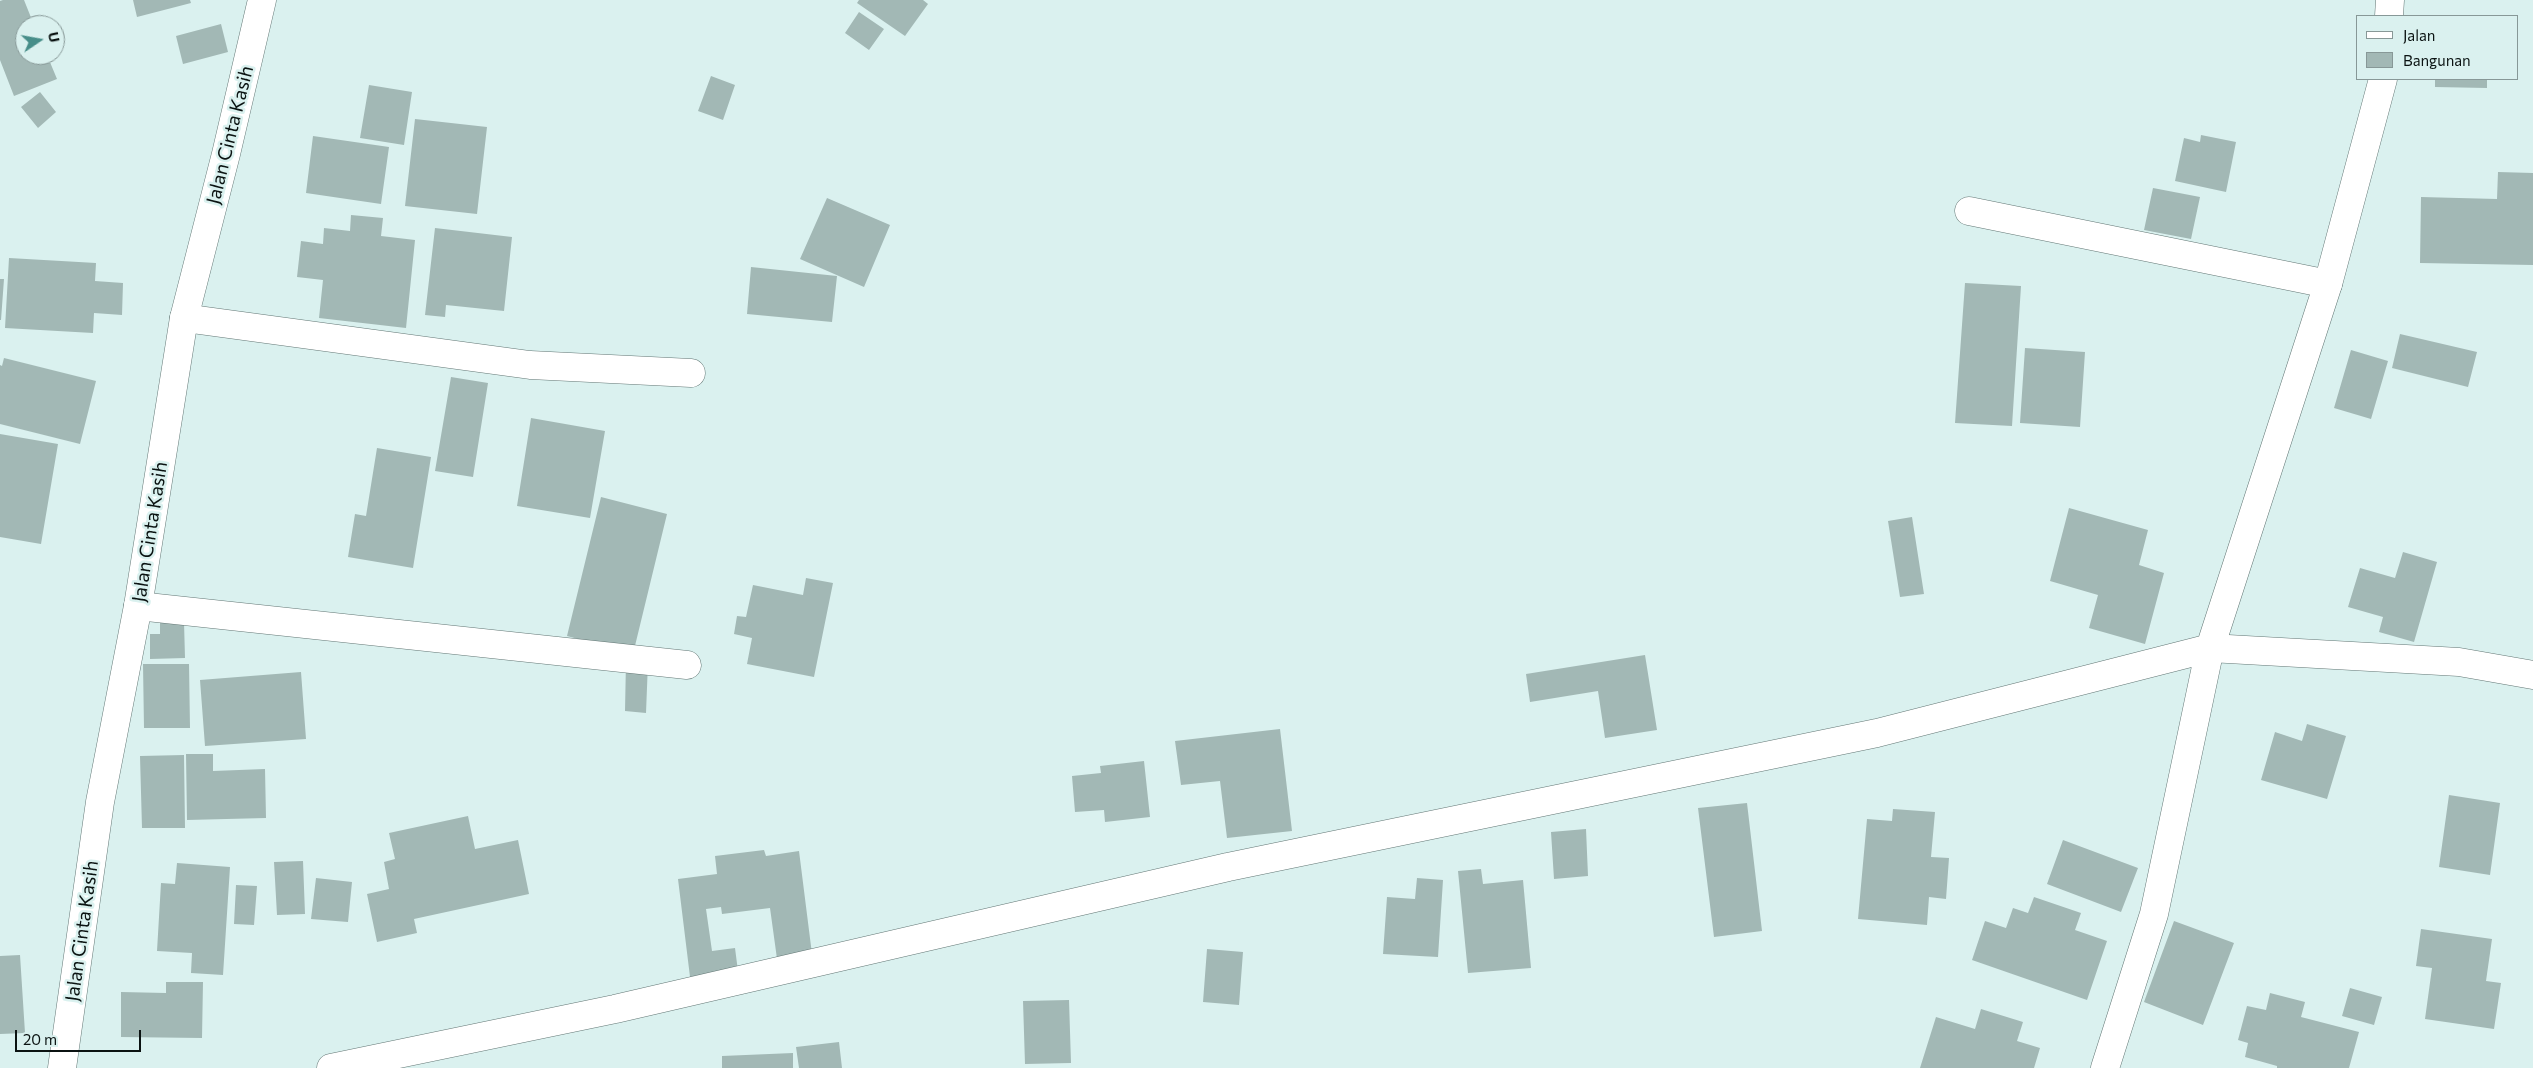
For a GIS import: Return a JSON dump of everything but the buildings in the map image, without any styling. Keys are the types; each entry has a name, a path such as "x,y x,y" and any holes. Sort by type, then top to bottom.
{"street":[{"name":"Jalan Cinta Kasih","path":"62,1068 100,802 138,606 184,318 226,154 262,0"},
{"path":"2389,15 2390,0"},
{"path":"2105,1068 2154,914 2210,648 2328,284 2383,80"},
{"path":"1969,211 2328,284"},
{"path":"184,318 530,365 691,373"},
{"path":"138,606 687,665"},
{"path":"331,1068 615,1009 1228,867 1877,733 2210,648 2459,662 2533,675"}]}
